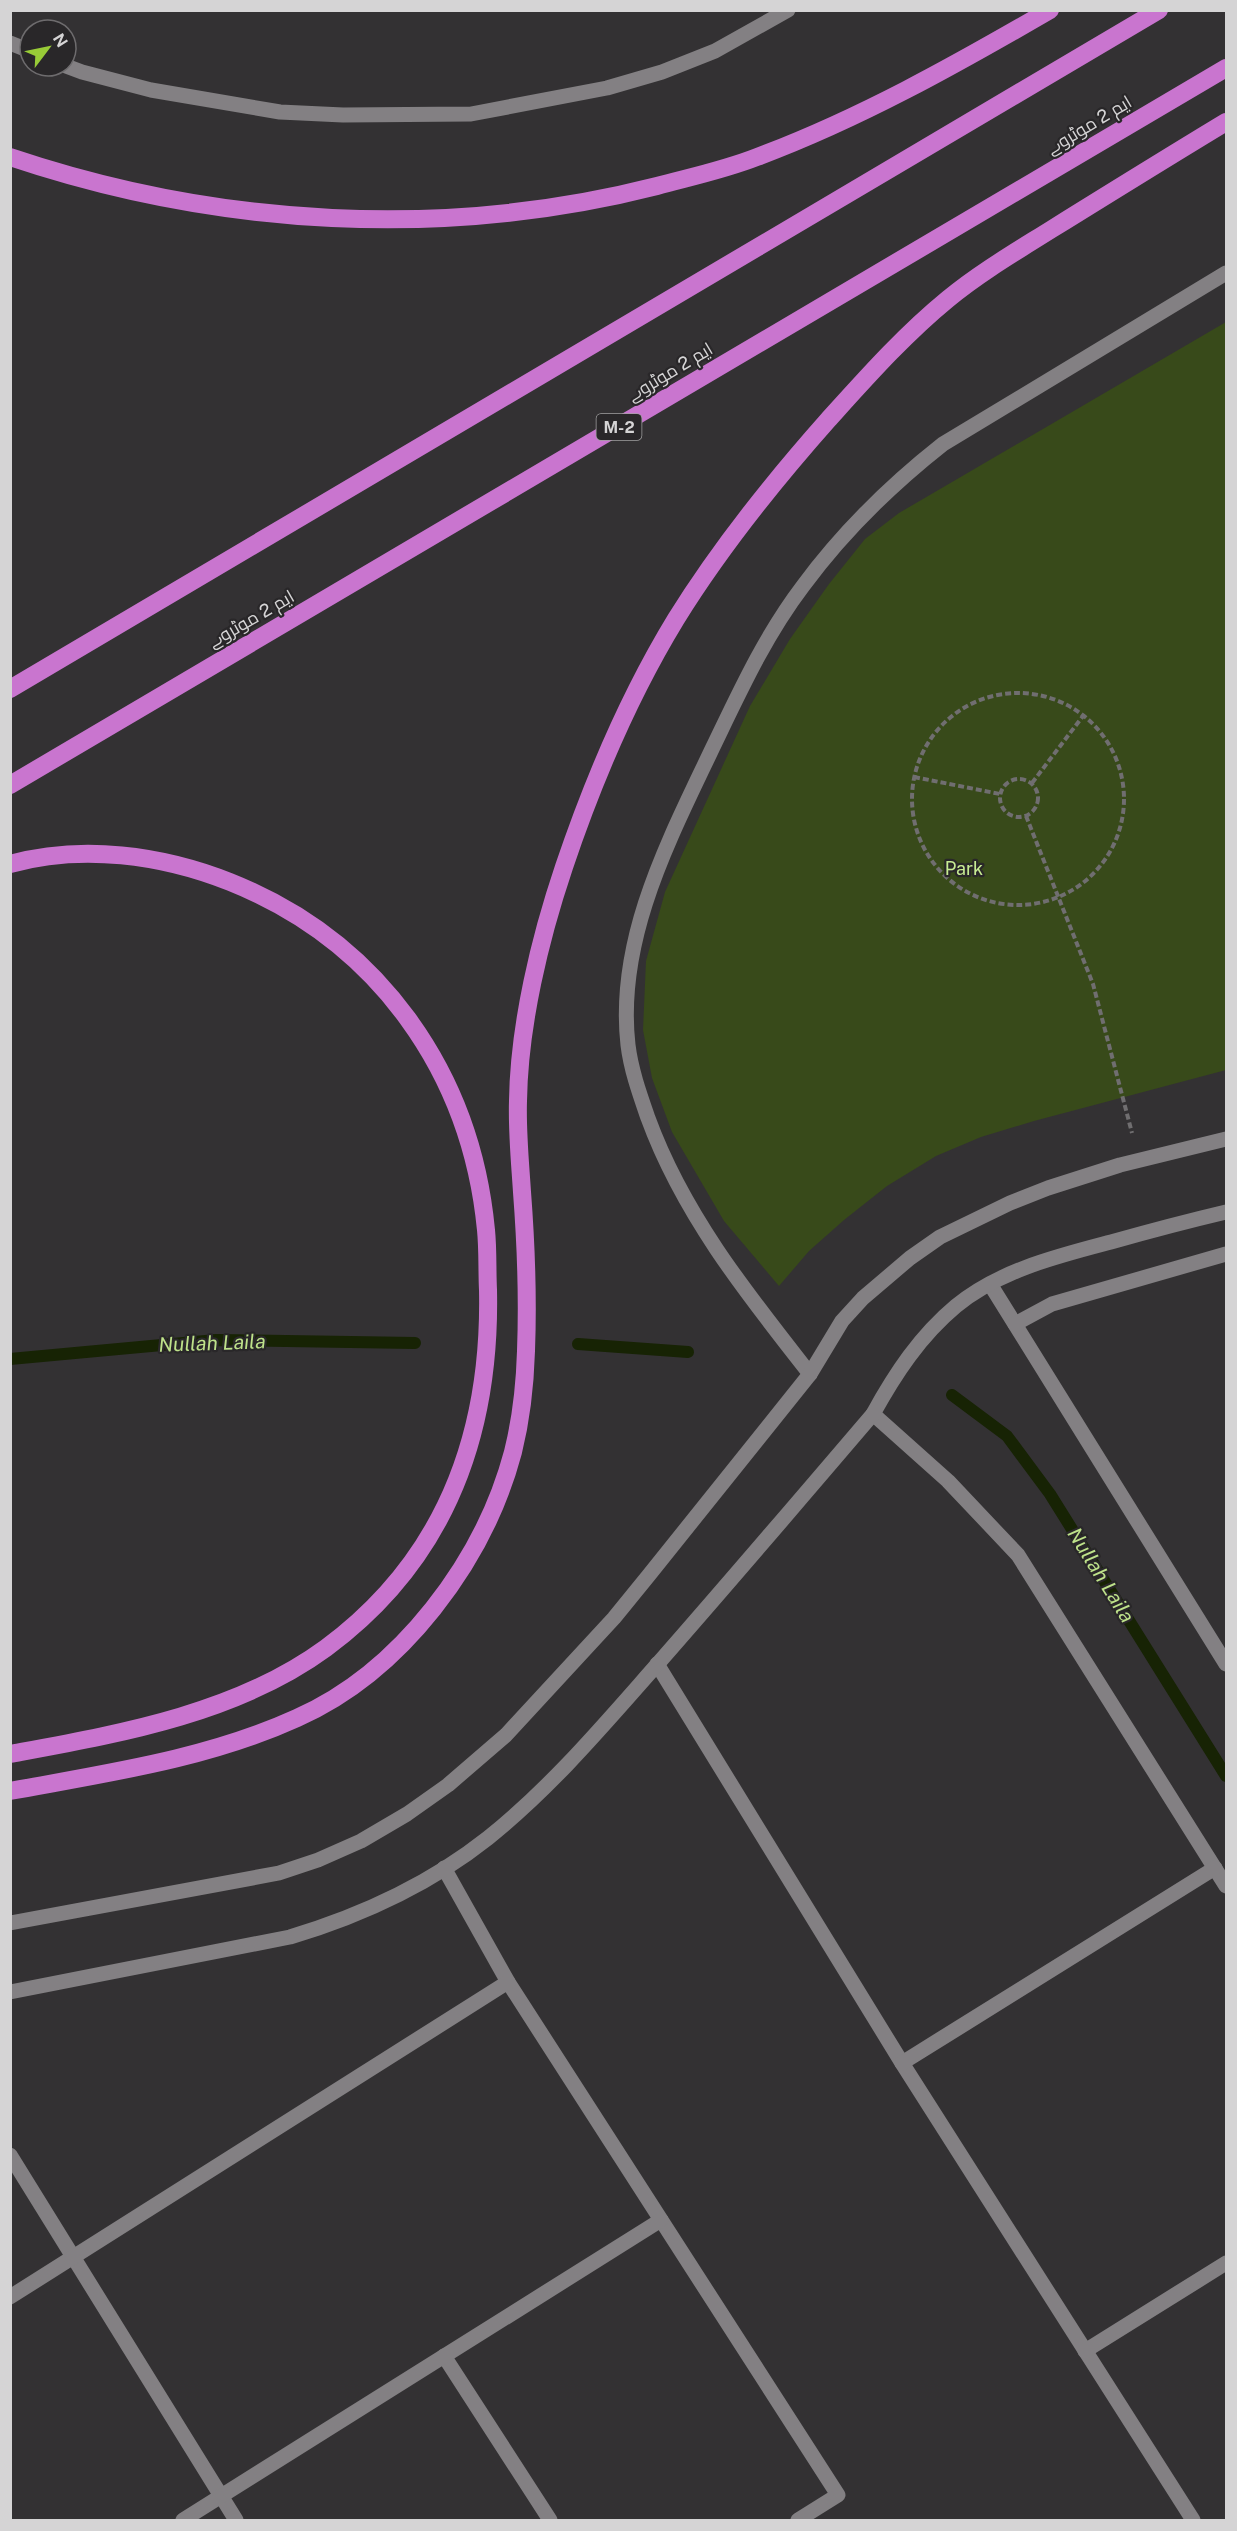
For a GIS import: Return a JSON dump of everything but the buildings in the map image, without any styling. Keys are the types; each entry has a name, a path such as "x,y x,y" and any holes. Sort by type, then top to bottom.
{"highway":[{"path":"10,157 62,174 136,192 220,208 299,216 446,219 552,208 623,194 723,169 791,144 933,76 1050,10"},
{"path":"10,689 1159,10"},
{"name":"ایم 2 موٹروے","path":"10,785 1227,68"},
{"path":"10,1791 196,1753 265,1732 304,1715 363,1678 388,1656 415,1629 454,1578 492,1512 513,1452 518,1426 526,1354 524,1223 518,1100 520,1066 535,972 552,904 577,832 621,722 656,655 695,591 763,496 850,395 921,322 978,276 1227,122"},
{"path":"10,864 69,855 117,855 165,862 208,874 259,894 301,918 339,944 372,975 402,1010 430,1052 453,1098 467,1141 486,1231 488,1318 481,1399 466,1459 452,1496 434,1531 406,1571 356,1624 325,1649 289,1671 254,1690 216,1705 122,1731 10,1754"}],"street":[{"path":"78,70 151,90 280,112 353,116 471,114 607,88 662,72 715,51 788,10"},
{"path":"810,1374 742,1287 682,1194 658,1144 640,1096 628,1046 627,992 636,934 654,879 678,821 771,631 803,586 852,528 902,476 943,444 1227,273"},
{"path":"10,1923 279,1873 361,1841 407,1814 448,1785 506,1735 614,1618 810,1374 842,1321 885,1278 940,1237 1010,1203 1048,1188 1139,1160 1227,1140"},
{"path":"10,1992 290,1936 335,1923 369,1909 444,1868 487,1839 552,1781 657,1664 873,1414 887,1388 919,1343 957,1305 990,1284 1023,1268 1227,1212"},
{"path":"1015,1324 1052,1304 1227,1254"},
{"path":"990,1284 1227,1664"},
{"path":"873,1414 948,1481 1018,1555 1227,1886"},
{"path":"657,1664 902,2063 1193,2520"},
{"path":"444,1868 508,1982 838,2495 798,2520"},
{"path":"902,2063 1215,1868"},
{"path":"10,2297 508,1982"},
{"path":"10,2155 236,2520"},
{"path":"183,2520 661,2220"},
{"path":"1085,2351 1227,2263"},
{"path":"444,2356 550,2520"}],"path":[{"path":"1011,693 1056,700 1083,717 1094,725 1108,744 1118,765 1123,788 1123,810 1118,833 1110,854 1096,872 1079,887 1058,898 1035,905 1013,906 990,902 967,893 949,881 933,864 922,844 914,822 911,800 914,777 921,755 933,735 966,705 988,697 1011,693"},
{"path":"1032,783 1083,717"},
{"path":"914,777 1000,794"},
{"path":"1025,779 1032,783 1039,798 1036,807 1026,816 1012,816 1005,812 1000,802 1000,794 1007,781 1025,779"},
{"path":"1026,816 1093,984 1139,1160"}],"green space":[{"name":"Park","path":"1226,322 1226,1070 1034,1121 981,1137 936,1156 887,1186 844,1220 809,1251 779,1286 724,1221 672,1132 652,1078 643,1030 646,961 665,892 750,706 790,639 829,584 865,539 899,513"}],"waterway":[{"name":"Nullah Laila","path":"10,1359 216,1340 415,1343"},
{"name":"Nullah Laila","path":"578,1344 688,1352"},
{"name":"Nullah Laila","path":"952,1395 1007,1436 1050,1494 1226,1776"}]}
